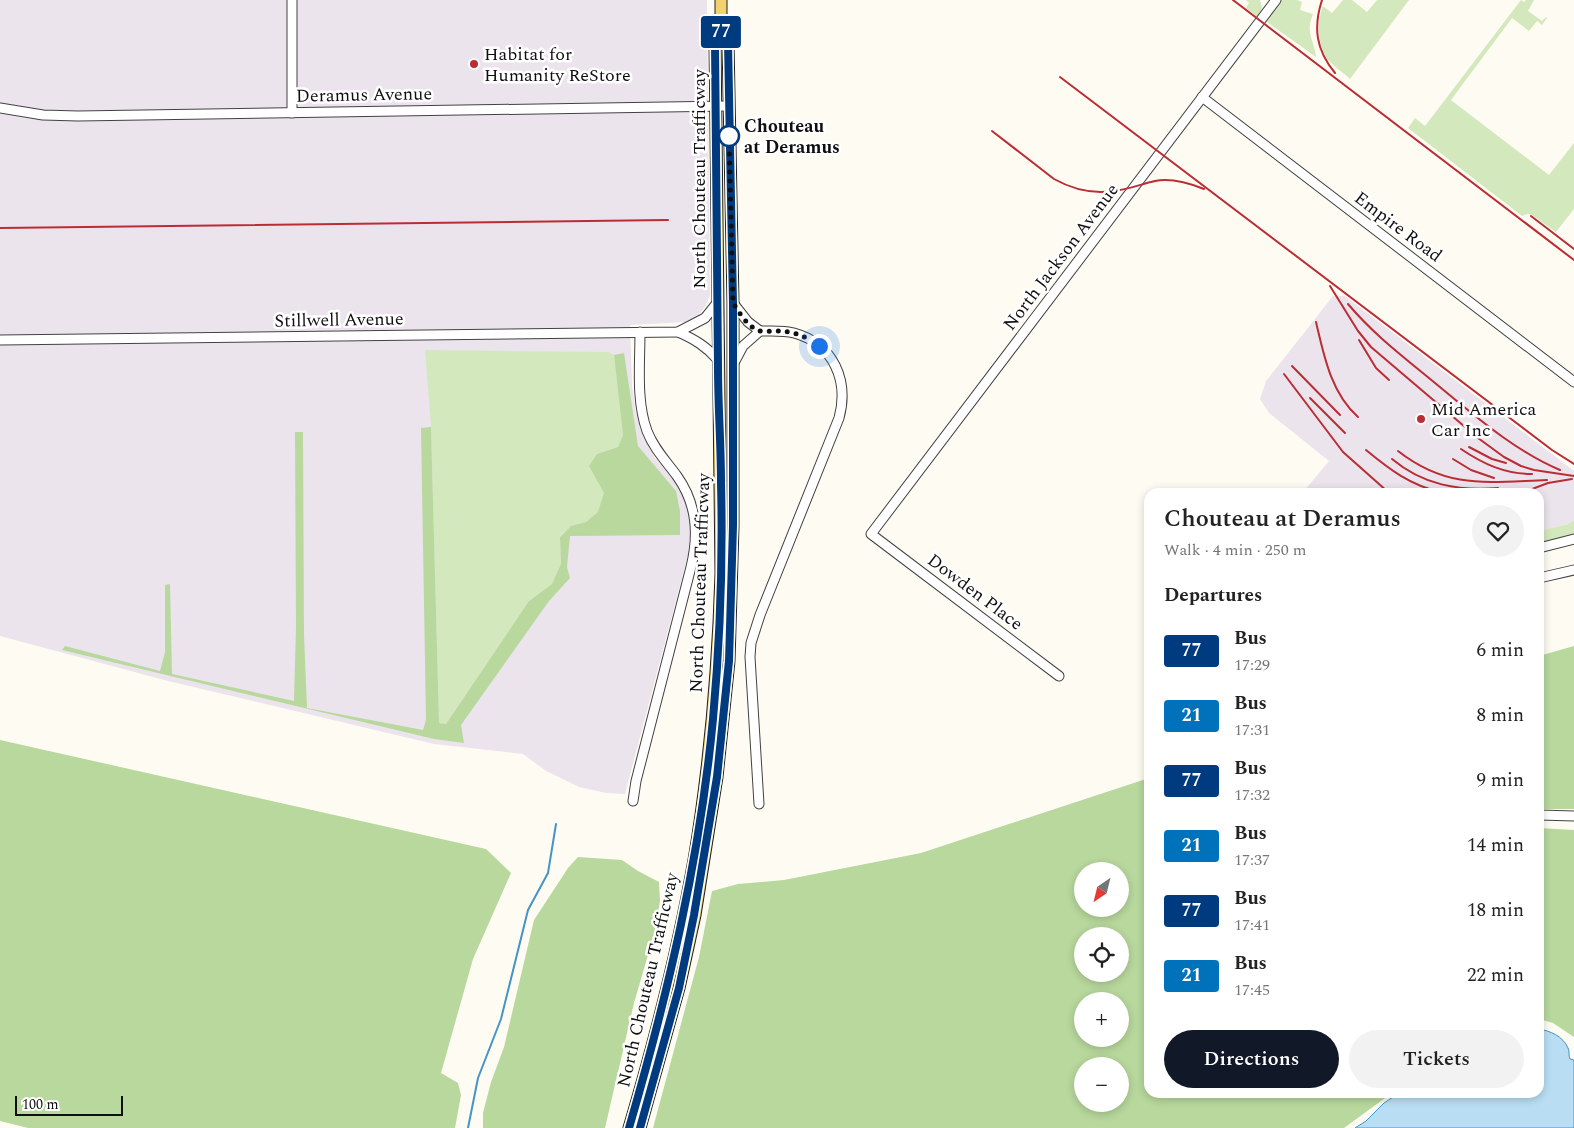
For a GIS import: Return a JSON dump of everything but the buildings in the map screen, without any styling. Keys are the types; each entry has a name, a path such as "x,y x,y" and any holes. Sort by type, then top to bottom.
{"main road":[{"name":"North Chouteau Trafficway","path":"629,1128 667,988 712,777 720,594 721,484 717,303 715,43 721,32 721,0"},
{"name":"North Chouteau Trafficway","path":"640,1128 679,988 694,915 729,661 733,526 733,303 728,42 721,32"}],"street":[{"path":"292,0 292,113"},
{"name":"North Jackson Avenue","path":"871,534 1276,0"},
{"name":"Empire Road","path":"1202,98 1574,382"},
{"name":"Deramus Avenue","path":"0,108 57,116 728,106"},
{"name":"Stillwell Avenue","path":"678,332 705,318 717,303"},
{"path":"733,303 748,322 760,331 783,331 807,338 819,346 837,368 843,391 839,418 760,615 751,643 750,657 759,804"},
{"name":"North Chouteau Trafficway","path":"732,369 744,346 760,331"},
{"name":"North Chouteau Trafficway","path":"633,801 692,567 696,534 694,512 687,492 655,448 646,429 641,403 640,332"},
{"name":"Stillwell Avenue","path":"0,340 678,332 695,339 705,346 718,360"},
{"name":"Dowden Place","path":"871,534 1059,676"},
{"path":"1544,547 1574,539"},
{"path":"1544,577 1574,570"},
{"path":"1544,815 1574,816"}],"shaded area":[{"path":"0,0 707,0 710,295 698,316 687,322 630,325 632,385 641,431 655,458 672,477 680,490 688,508 691,528 688,555 625,794 606,793 579,787 546,771 523,754 434,744 168,681 0,636"},
{"path":"1333,296 1345,296 1574,471 1574,520 1568,524 1544,530 1544,488 1306,488 1329,461 1269,413 1260,399 1266,381"}],"green space":[{"path":"1246,0 1260,0 1262,8 1259,16 1256,16 1246,8 1249,3"},
{"path":"1281,0 1297,0 1302,2 1300,10 1313,14 1310,31 1316,57 1267,22"},
{"path":"1343,0 1352,0 1367,12 1377,0 1409,0 1350,79 1326,57 1321,45 1319,32 1323,6 1332,13"},
{"path":"1521,0 1524,2 1526,0 1534,0 1528,11 1542,21 1547,18 1542,25 1537,21 1529,31 1512,18 1451,100 1549,175 1574,143 1574,209 1556,232 1532,215 1522,216 1408,128 1415,118 1425,126"},
{"path":"425,350 609,352 614,355 623,435 618,447 597,454 604,493 599,512 586,522 571,526 560,536 561,564 552,584 529,601 446,724 439,723 431,427"},
{"path":"624,353 638,446 676,491 680,511 680,535 570,536 567,567 570,578 549,601 461,725 464,743 434,739 62,650 65,646 160,671 165,652 165,585 170,584 172,674 294,701 296,627 295,432 303,432 304,635 307,708 423,730 426,720 421,428 431,427 439,723 446,724 529,601 552,584 561,564 560,537 571,526 586,522 598,512 604,493 589,466 597,454 618,447 623,435 614,355"},
{"path":"1574,520 1574,536 1544,544 1544,530 1568,524"},
{"path":"1574,646 1574,809 1544,809 1544,655"},
{"path":"0,740 486,849 511,873 473,959 441,1073 458,1083 461,1095 455,1128 28,1128 0,1121"},
{"path":"1144,780 1144,1098 1385,1098 1344,1128 653,1128 699,957 712,891 738,884 784,880 921,853"},
{"path":"1544,828 1574,830 1574,1037 1553,1023 1544,1020"},
{"path":"578,857 622,860 659,882 660,901 655,931 634,1003 605,1128 483,1128 483,1113 491,1082 504,1047 534,920 568,868"}],"water":[{"path":"1544,1031 1560,1037 1568,1048 1570,1059 1574,1060 1574,1128 1355,1128 1366,1121 1392,1098 1544,1098"}],"waterway":[{"path":"468,1128 478,1078 501,1019 528,910 548,873 556,824"}],"railway":[{"path":"1233,0 1574,260"},
{"path":"1322,0 1319,10 1318,38 1324,56 1335,73"},
{"path":"1060,77 1552,450 1574,464"},
{"path":"992,131 1054,179 1075,188 1105,192 1167,180 1186,183 1204,189"},
{"path":"1531,216 1574,249"},
{"path":"0,228 668,220"},
{"path":"1330,286 1358,331 1371,347 1478,438 1504,457 1521,466 1534,470 1574,476"},
{"path":"1348,304 1390,346 1479,419 1510,442 1560,470"},
{"path":"1316,322 1326,361 1335,385 1341,397 1358,417"},
{"path":"1359,340 1376,368 1389,380"},
{"path":"1292,366 1340,415"},
{"path":"1284,374 1343,452 1384,488"},
{"path":"1310,398 1345,433"},
{"path":"1469,447 1492,459 1506,463"},
{"path":"1461,449 1503,470 1532,474"},
{"path":"1366,450 1392,470 1427,488"},
{"path":"1398,451 1416,464 1452,478 1487,482 1547,480"},
{"path":"1392,459 1416,475 1429,480 1455,487 1469,488"},
{"path":"1453,459 1471,470 1494,478"},
{"path":"1535,488 1548,483 1572,479"}],"bus line":[{"name":"77","path":"629,1128 667,988 694,861 713,720 719,643 721,574 715,43 721,32 728,42 733,303 733,526 729,661 717,777 694,915 679,988 640,1128"}],"place":[{"name":"Habitat for Humanity ReStore","path":"474,64"},
{"name":"Chouteau at Deramus","path":"729,136"},
{"name":"Mid America Car Inc","path":"1421,419"}],"route":[{"path":"729,136 733,303 743,317 760,331 794,333 807,338 819,346"}]}
